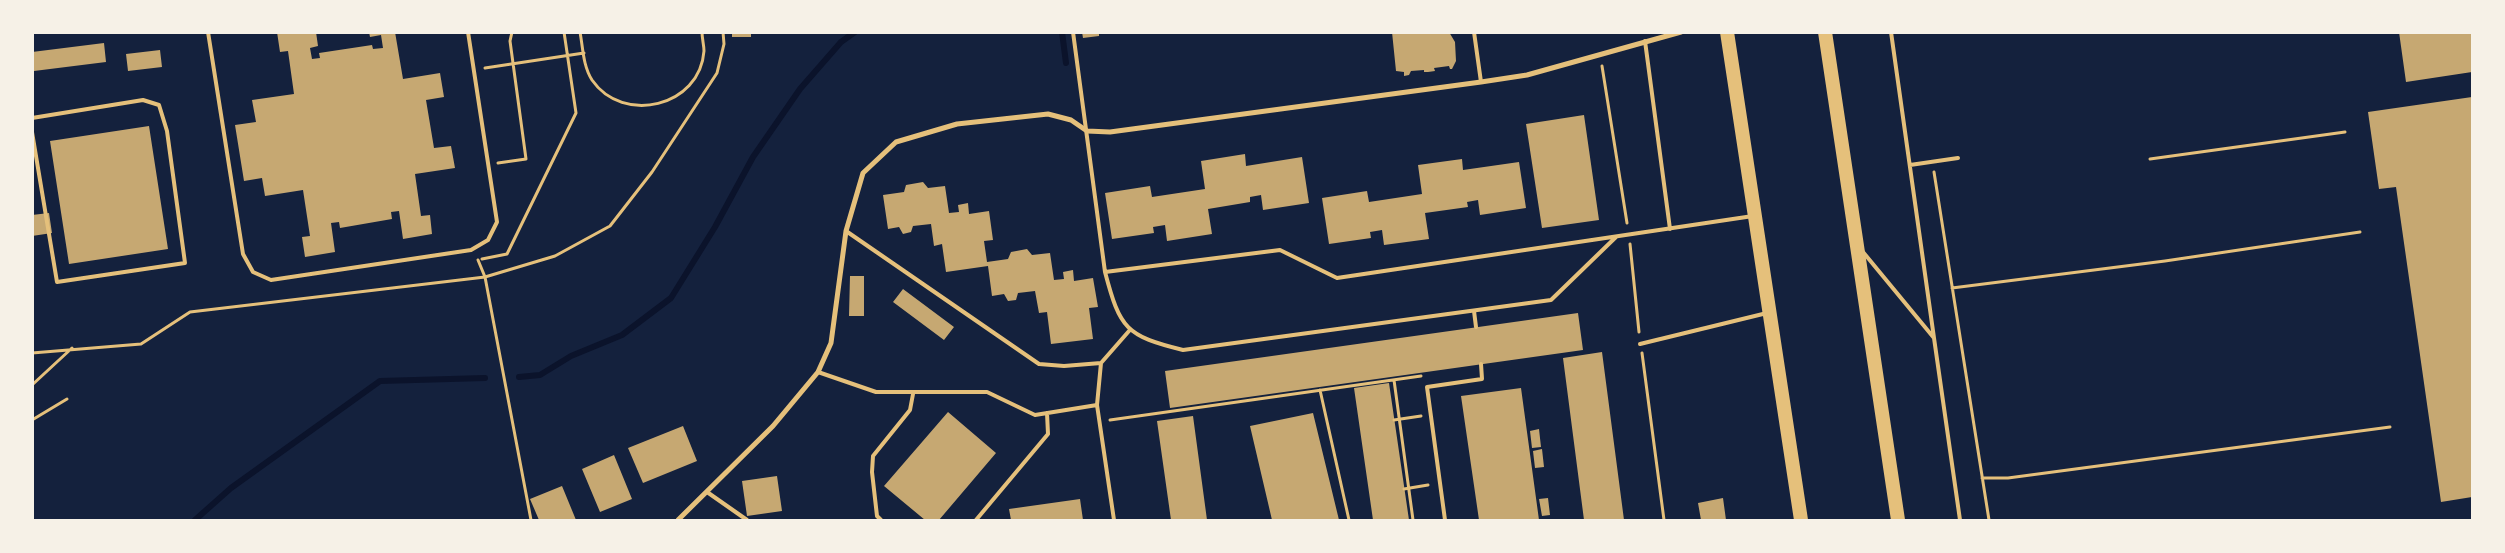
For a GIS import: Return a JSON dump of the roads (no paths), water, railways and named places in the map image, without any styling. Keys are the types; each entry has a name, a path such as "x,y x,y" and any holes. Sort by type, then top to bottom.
{"highway":[{"path":"1727,32 1801,520"},
{"path":"1825,32 1898,520"}],"street":[{"path":"678,520 773,426 818,372 831,343 846,231 863,173 896,142 958,124 1048,114 1071,120 1087,131 1110,132 1481,82 1527,75 1600,53 1681,32"}],"lane":[{"path":"208,32 243,254 253,272 271,280 471,250 488,240 497,222 468,32"},
{"path":"1073,32 1105,272 1114,304 1130,331 1155,343 1183,350 1551,300 1616,237"},
{"path":"1474,32 1481,82"},
{"path":"1891,32 1960,520"},
{"path":"1645,41 1670,229"},
{"path":"32,118 143,100 159,105 168,131 185,263 57,282 32,132"},
{"path":"1910,165 1958,158"},
{"path":"1105,272 1280,250 1337,278 1756,216"},
{"path":"846,231 1039,364 1064,366 1101,363"},
{"path":"1858,246 1934,338"},
{"path":"1474,311 1476,327"},
{"path":"1640,344 1770,312"},
{"path":"1114,520 1097,405 1101,363 1130,331"},
{"path":"1446,520 1427,386 1482,379 1481,364"},
{"path":"818,372 876,392 913,394 986,392 1035,415 1097,405"},
{"path":"881,520 877,516 872,472 873,456 910,410 913,394"},
{"path":"976,520 1048,434 1046,413"},
{"path":"706,492 748,520"}],"waterway":[{"path":"519,377 540,375 571,356 622,335 671,298 715,227 753,157 800,89 841,42 855,32"},
{"path":"1062,32 1066,63"},
{"path":"195,520 231,488 380,381 485,378"}]}
